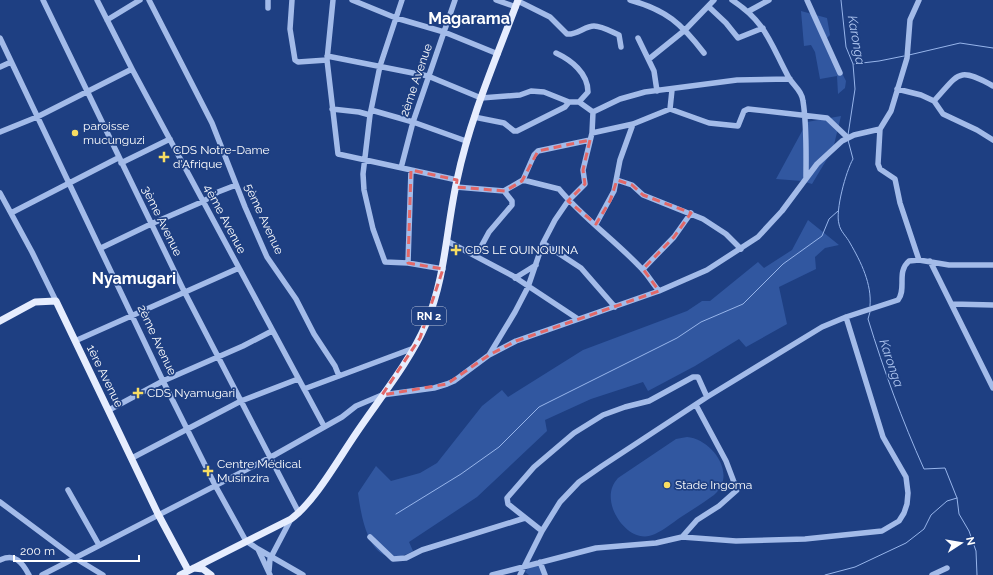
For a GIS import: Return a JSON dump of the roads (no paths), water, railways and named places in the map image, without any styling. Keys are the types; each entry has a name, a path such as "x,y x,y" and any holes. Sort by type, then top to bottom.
{"main road":[{"name":"RN 2","path":"180,575 299,513 331,471 414,348 430,313 443,269 456,184 466,141 517,3"},
{"path":"0,321 35,302 56,301"},
{"name":"1ère Avenue","path":"56,301 158,514 189,569"},
{"path":"210,574 210,564 217,556"},
{"path":"189,569 200,568 210,574"}],"street":[{"name":"3ème Avenue","path":"43,0 119,161 184,292 299,513"},
{"name":"4ème Avenue","path":"97,0 132,69 324,426"},
{"path":"107,20 140,0"},
{"name":"5ème Avenue","path":"149,0 212,123 236,185 268,256 296,299 314,334 335,366 339,376"},
{"path":"268,0 268,8"},
{"path":"292,0 290,29 296,62 327,58 380,66 428,76 481,98 520,95 531,91 544,92 569,102 579,102 593,112"},
{"path":"334,0 327,58 338,154 411,170 456,184 504,191 523,180 534,155 538,150 590,140"},
{"path":"352,0 396,18 444,32 498,54"},
{"path":"402,0 380,66 370,113 364,159 364,190 373,229 384,261 387,263 408,263 443,269"},
{"name":"2ème Avenue","path":"401,168 413,122 455,0"},
{"path":"496,0 517,3 550,17 567,34 572,35 592,26 599,26 619,35 621,47"},
{"path":"630,0 658,9 675,21 685,30 704,53"},
{"path":"649,58 685,30 709,7 714,0"},
{"path":"732,0 749,11 763,28 777,50 790,79 800,93 805,116 806,180"},
{"path":"749,11 769,0"},
{"path":"807,0 840,73"},
{"path":"919,0 910,20 908,50 891,111 880,129 878,164 880,168 895,178 900,203 920,260"},
{"path":"709,7 726,23 738,38 763,28"},
{"name":"2ème Avenue","path":"0,38 36,116 70,182 163,381 215,485 246,541"},
{"path":"638,38 654,71 657,91"},
{"path":"556,53 574,63 582,75 588,90 587,94 579,102"},
{"path":"0,67 11,62"},
{"path":"0,132 87,92 132,69"},
{"path":"934,102 957,76 966,74 974,75 993,86"},
{"path":"593,112 620,99 657,91 737,80 790,79"},
{"path":"897,89 921,96 934,102 943,114 977,130 993,140"},
{"path":"670,109 672,90"},
{"path":"474,117 504,123 514,131 517,131 565,107 569,102"},
{"path":"332,109 370,113 413,122 466,141"},
{"path":"592,133 633,124 670,109 709,123 736,127 740,125 746,110 830,119 836,128 848,138"},
{"path":"489,355 528,287 543,243 555,220 568,201 585,184 583,170 592,133 593,112"},
{"path":"596,224 610,201 617,180 620,160 633,124"},
{"path":"42,575 271,457 342,416 351,408 382,395 434,388 447,384 454,381 489,355 516,341 659,291 707,270 741,250 772,224 817,164 842,141 880,129"},
{"path":"10,213 70,182 170,139"},
{"path":"408,263 411,170"},
{"path":"523,180 557,188 568,201 596,224 643,269 659,291"},
{"path":"617,180 632,184 643,195 691,213 721,230 741,250"},
{"path":"101,248 204,201 218,192 236,185"},
{"path":"476,256 489,232 512,205 512,201 504,191"},
{"name":"1ère Avenue","path":"0,193 32,252 56,301"},
{"path":"643,269 674,237 691,213"},
{"path":"447,241 515,278 578,319"},
{"path":"543,243 580,268 615,306"},
{"path":"520,575 542,531 560,502 579,482 707,397 810,334 846,317 898,300 901,292 903,269 909,261 920,260 950,265 993,265"},
{"path":"930,261 993,388"},
{"path":"515,278 536,265"},
{"path":"75,341 132,314 239,268"},
{"path":"952,304 993,305"},
{"path":"492,575 602,547 656,543 682,537 736,541 805,539 882,531 899,521 907,504 906,477 882,437 846,317"},
{"path":"109,410 163,381 272,331"},
{"path":"304,389 414,348"},
{"path":"542,531 508,504 508,496 534,467 574,433 603,415 649,401 694,377 698,377 707,397"},
{"path":"132,458 241,402 298,379"},
{"path":"682,537 697,520 724,502 737,490 726,461 696,405"},
{"path":"68,490 99,546"},
{"path":"0,502 75,558 103,575"},
{"path":"370,537 393,558 402,559 422,550 524,518"},
{"path":"270,575 268,567 290,519"},
{"path":"246,541 303,575"},
{"path":"258,549 270,575"},
{"path":"0,560 10,557 17,559 24,565 29,575"},
{"path":"540,562 545,575"},
{"path":"932,575 947,568"}],"waterway":[{"name":"Karonga","path":"841,0 846,47 853,64 855,89 848,135"},
{"path":"909,55 960,43 993,48"},
{"path":"854,64 904,56"},
{"name":"Karonga","path":"848,140 853,159 847,172 842,191 838,218 841,229 854,250 865,273 869,290 870,306"},
{"path":"396,514 461,474 499,447 539,407 677,338 701,322 743,304 783,264 822,236 829,219 838,211"},
{"name":"Karonga","path":"870,312 868,319 880,357 901,414 924,469 945,468 957,498 959,514 969,531 976,551 977,575"},
{"path":"825,575 855,567 906,543 924,529 931,515 947,501 957,498"}],"place":[{"name":"paroisse mucunguzi","path":"75,133"},
{"name":"CDS Notre-Dame d'Afrique","path":"164,157"},
{"name":"CDS LE QUINQUINA","path":"456,250"},
{"name":"CDS Nyamugari","path":"138,393"},
{"name":"Centre Médical Musinzira","path":"208,471"},
{"name":"Stade Ingoma","path":"667,485"}],"district":[{"name":"Magarama","path":"469,18"},
{"name":"Nyamugari","path":"134,278"}]}
